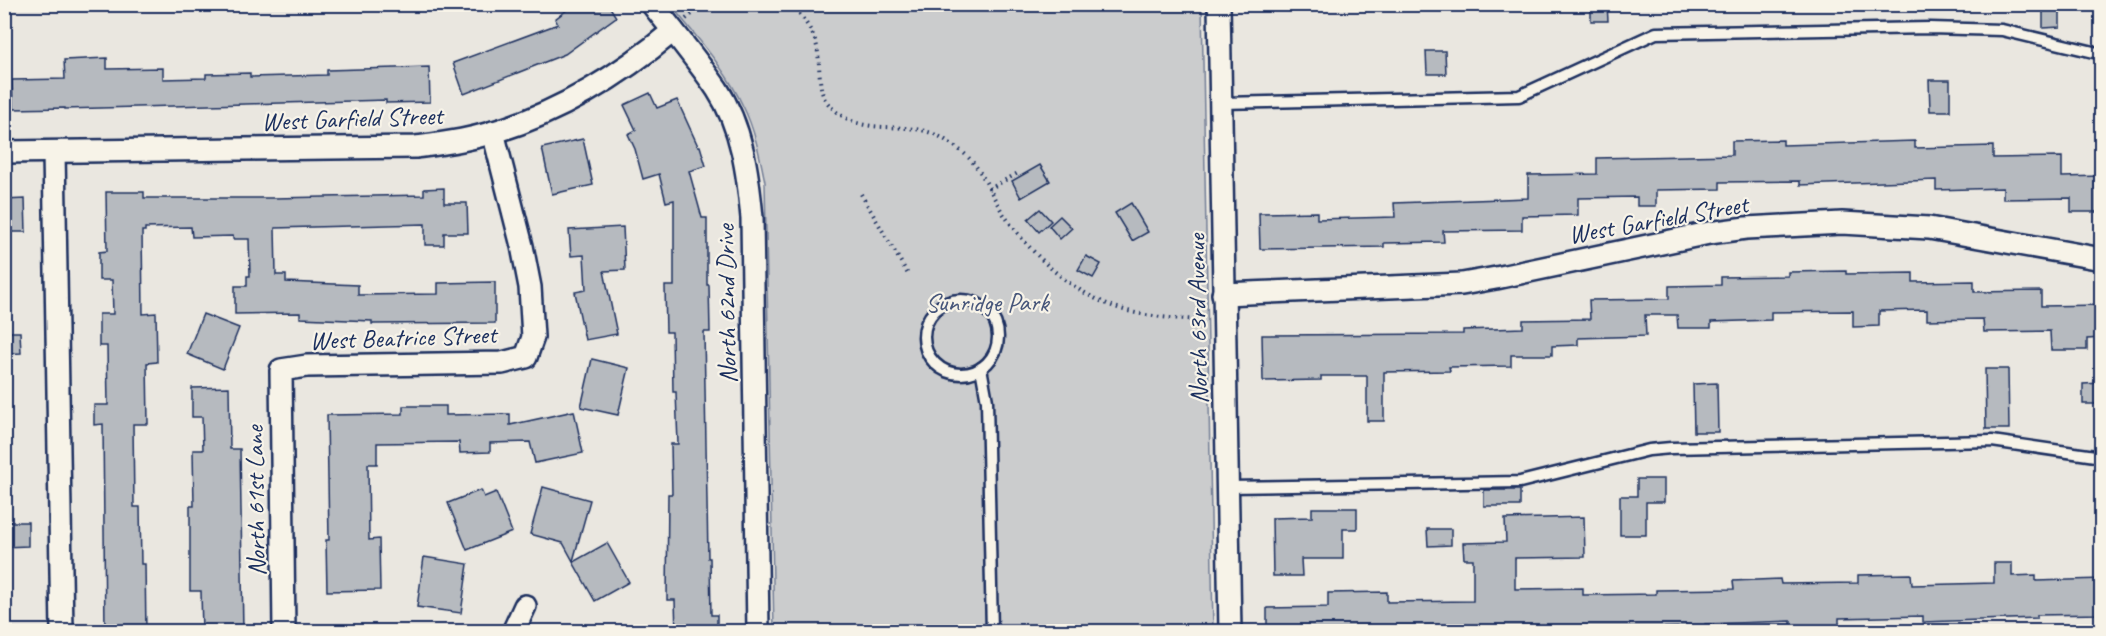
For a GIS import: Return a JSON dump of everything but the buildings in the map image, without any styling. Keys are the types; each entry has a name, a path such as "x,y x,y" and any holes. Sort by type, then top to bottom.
{"street":[{"name":"North 62nd Drive","path":"652,4 679,25 718,91 742,147 747,169 752,218 758,632"},
{"name":"North 63rd Avenue","path":"1219,4 1230,632"},
{"name":"West Garfield Street","path":"4,152 416,147 462,140 493,132 558,108 620,72 679,25"},
{"name":"West Beatrice Street","path":"281,370 307,366 502,363 526,357 533,337 530,287 493,132"},
{"path":"54,152 62,632"},
{"name":"West Garfield Street","path":"1223,294 1462,284 1709,233 1808,224 1842,223 1929,228 2102,259"},
{"name":"North 61st Lane","path":"281,370 284,632"},
{"path":"513,632 525,606"}],"lane":[{"path":"1221,103 1519,96 1656,33 1930,28 2002,30 2102,54"},
{"path":"953,300 966,300 978,304 988,312 995,323 998,335 996,348 981,368 970,373 958,374 937,365 929,356 924,346 923,334 932,313 941,305 953,300"},
{"path":"981,368 988,411 992,632"},
{"path":"1228,487 1520,482 1649,450 1671,448 1992,441 2102,457"}],"path":[{"path":"679,25 704,4"},
{"path":"792,4 805,21 816,43 824,98 835,110 857,124 871,127 919,128 944,139 969,158 1006,219 1038,258 1088,294 1117,308 1140,314 1205,320"},
{"path":"989,189 1020,172"},
{"path":"861,194 909,276"}],"green space":[{"name":"Sunridge Park","path":"671,5 1202,5 1213,631 774,631 765,182 754,134 736,92 710,54"}]}
